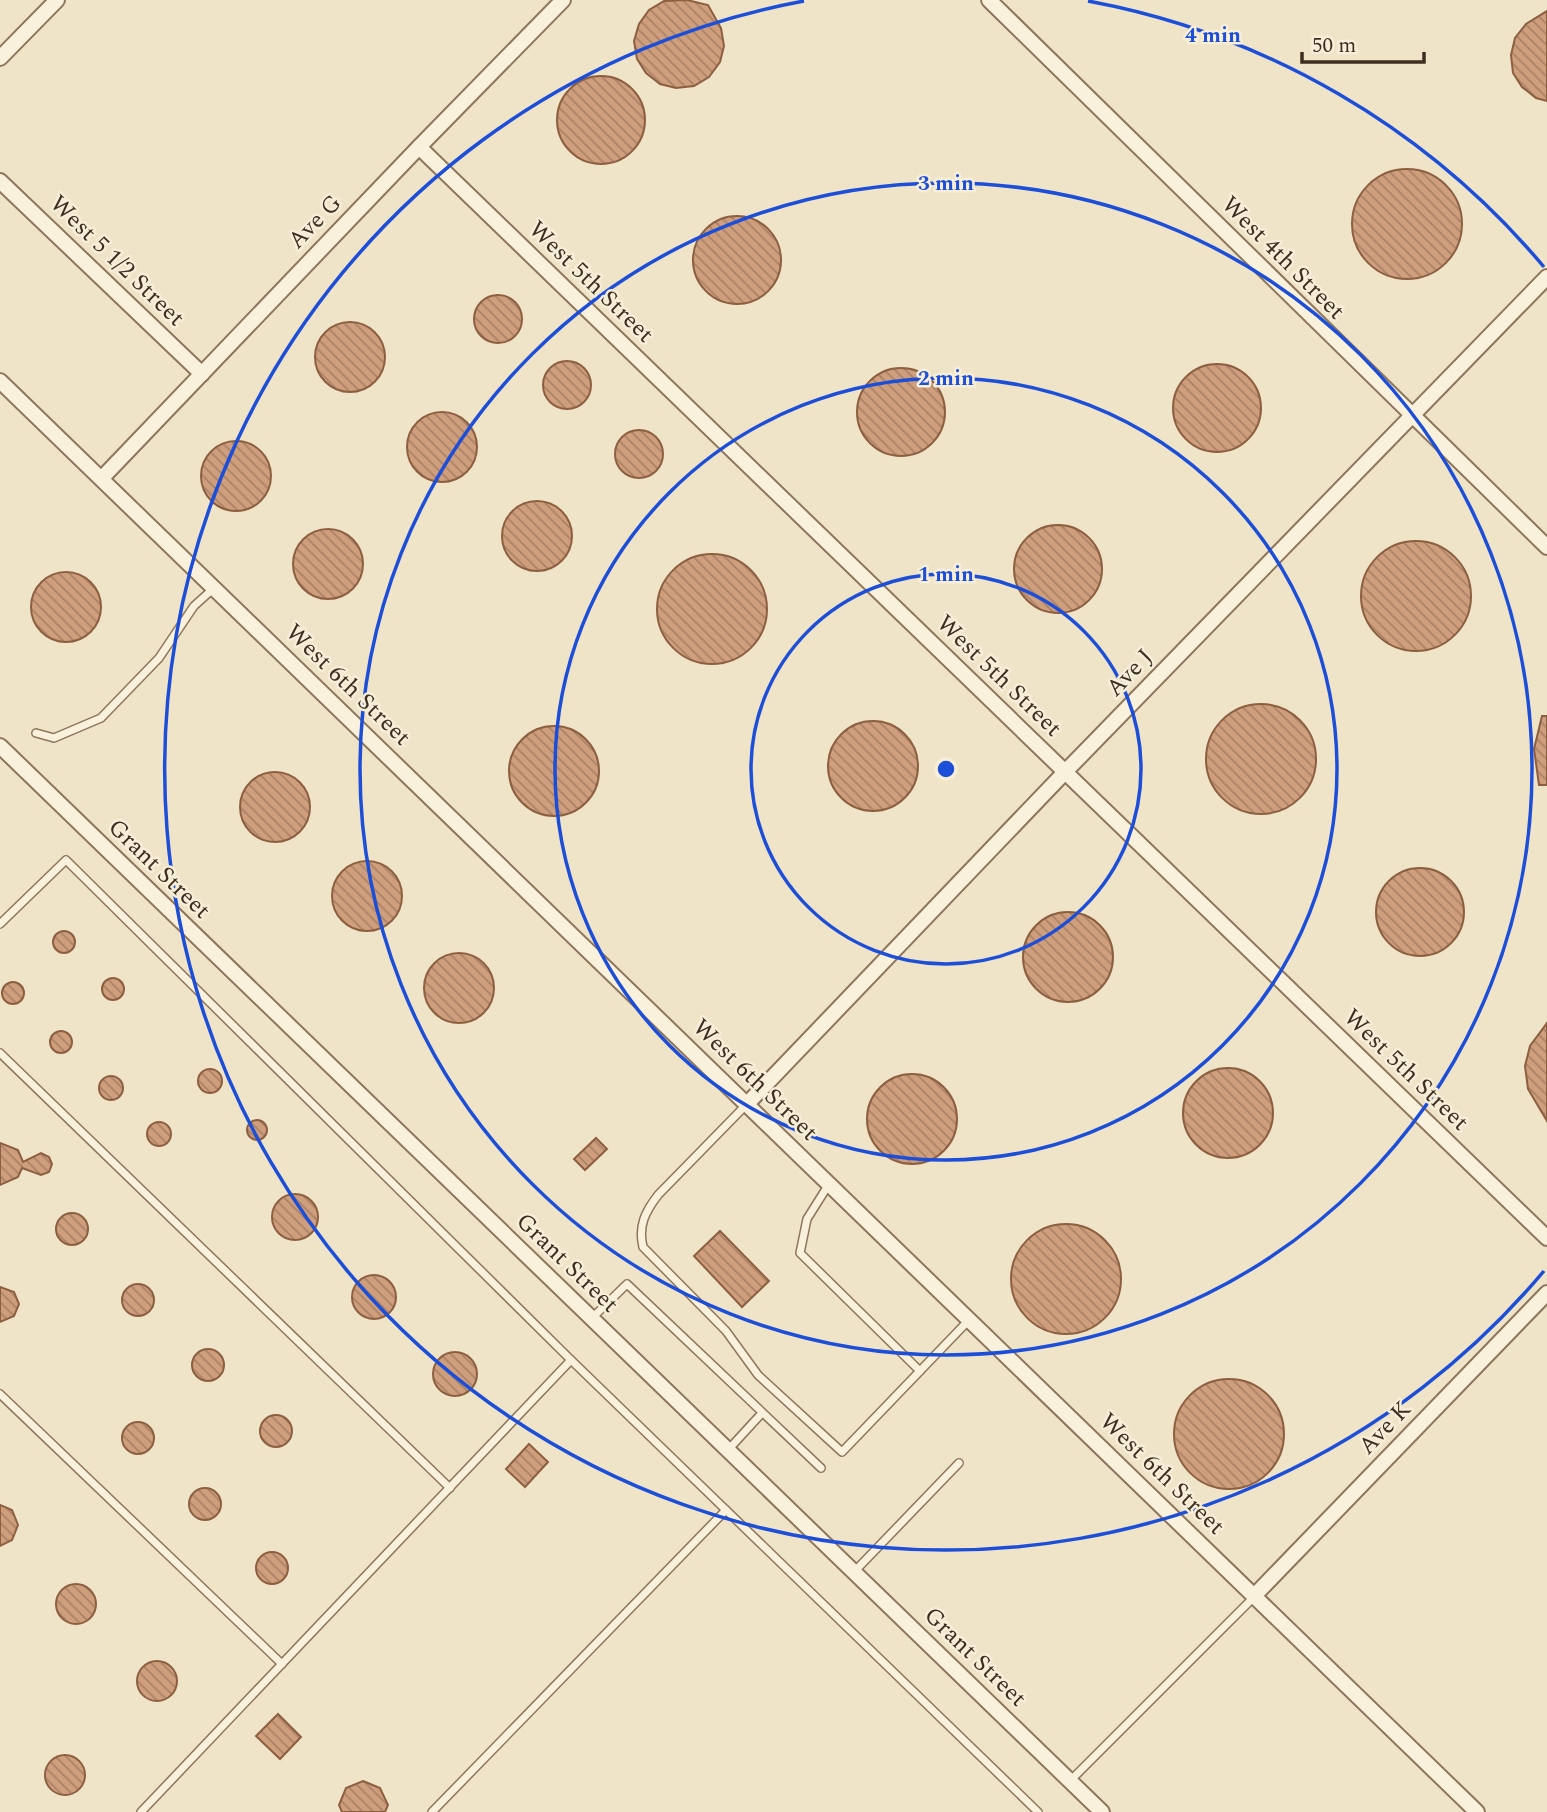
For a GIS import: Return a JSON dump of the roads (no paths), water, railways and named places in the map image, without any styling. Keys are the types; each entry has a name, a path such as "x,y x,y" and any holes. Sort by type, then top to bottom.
{"street":[{"path":"0,58 57,0"},
{"name":"Ave G","path":"102,478 563,0"},
{"name":"West 4th Street","path":"989,0 1547,547"},
{"name":"West 5th Street","path":"419,147 1547,1238"},
{"name":"West 5 1/2 Street","path":"0,181 202,374"},
{"name":"Ave J","path":"747,1104 1547,276"},
{"name":"West 6th Street","path":"0,381 1477,1812"},
{"name":"Grant Street","path":"0,746 1102,1812"},
{"name":"Ave K","path":"1255,1595 1547,1293"}],"lane":[{"path":"36,733 54,738 100,718 159,658 194,606 215,588"},
{"path":"0,925 66,860 571,1360 1038,1812"},
{"path":"0,1053 450,1488"},
{"path":"747,1104 658,1195 648,1208 640,1234 643,1247 726,1331 758,1375 842,1452 970,1319"},
{"path":"830,1184 807,1219 800,1253 920,1371"},
{"path":"592,1318 628,1284 821,1468"},
{"path":"141,1812 571,1360"},
{"path":"0,1394 282,1664"},
{"path":"728,1450 762,1413"},
{"path":"854,1572 959,1463"},
{"path":"432,1812 726,1510"},
{"path":"1070,1781 1255,1595"}]}
